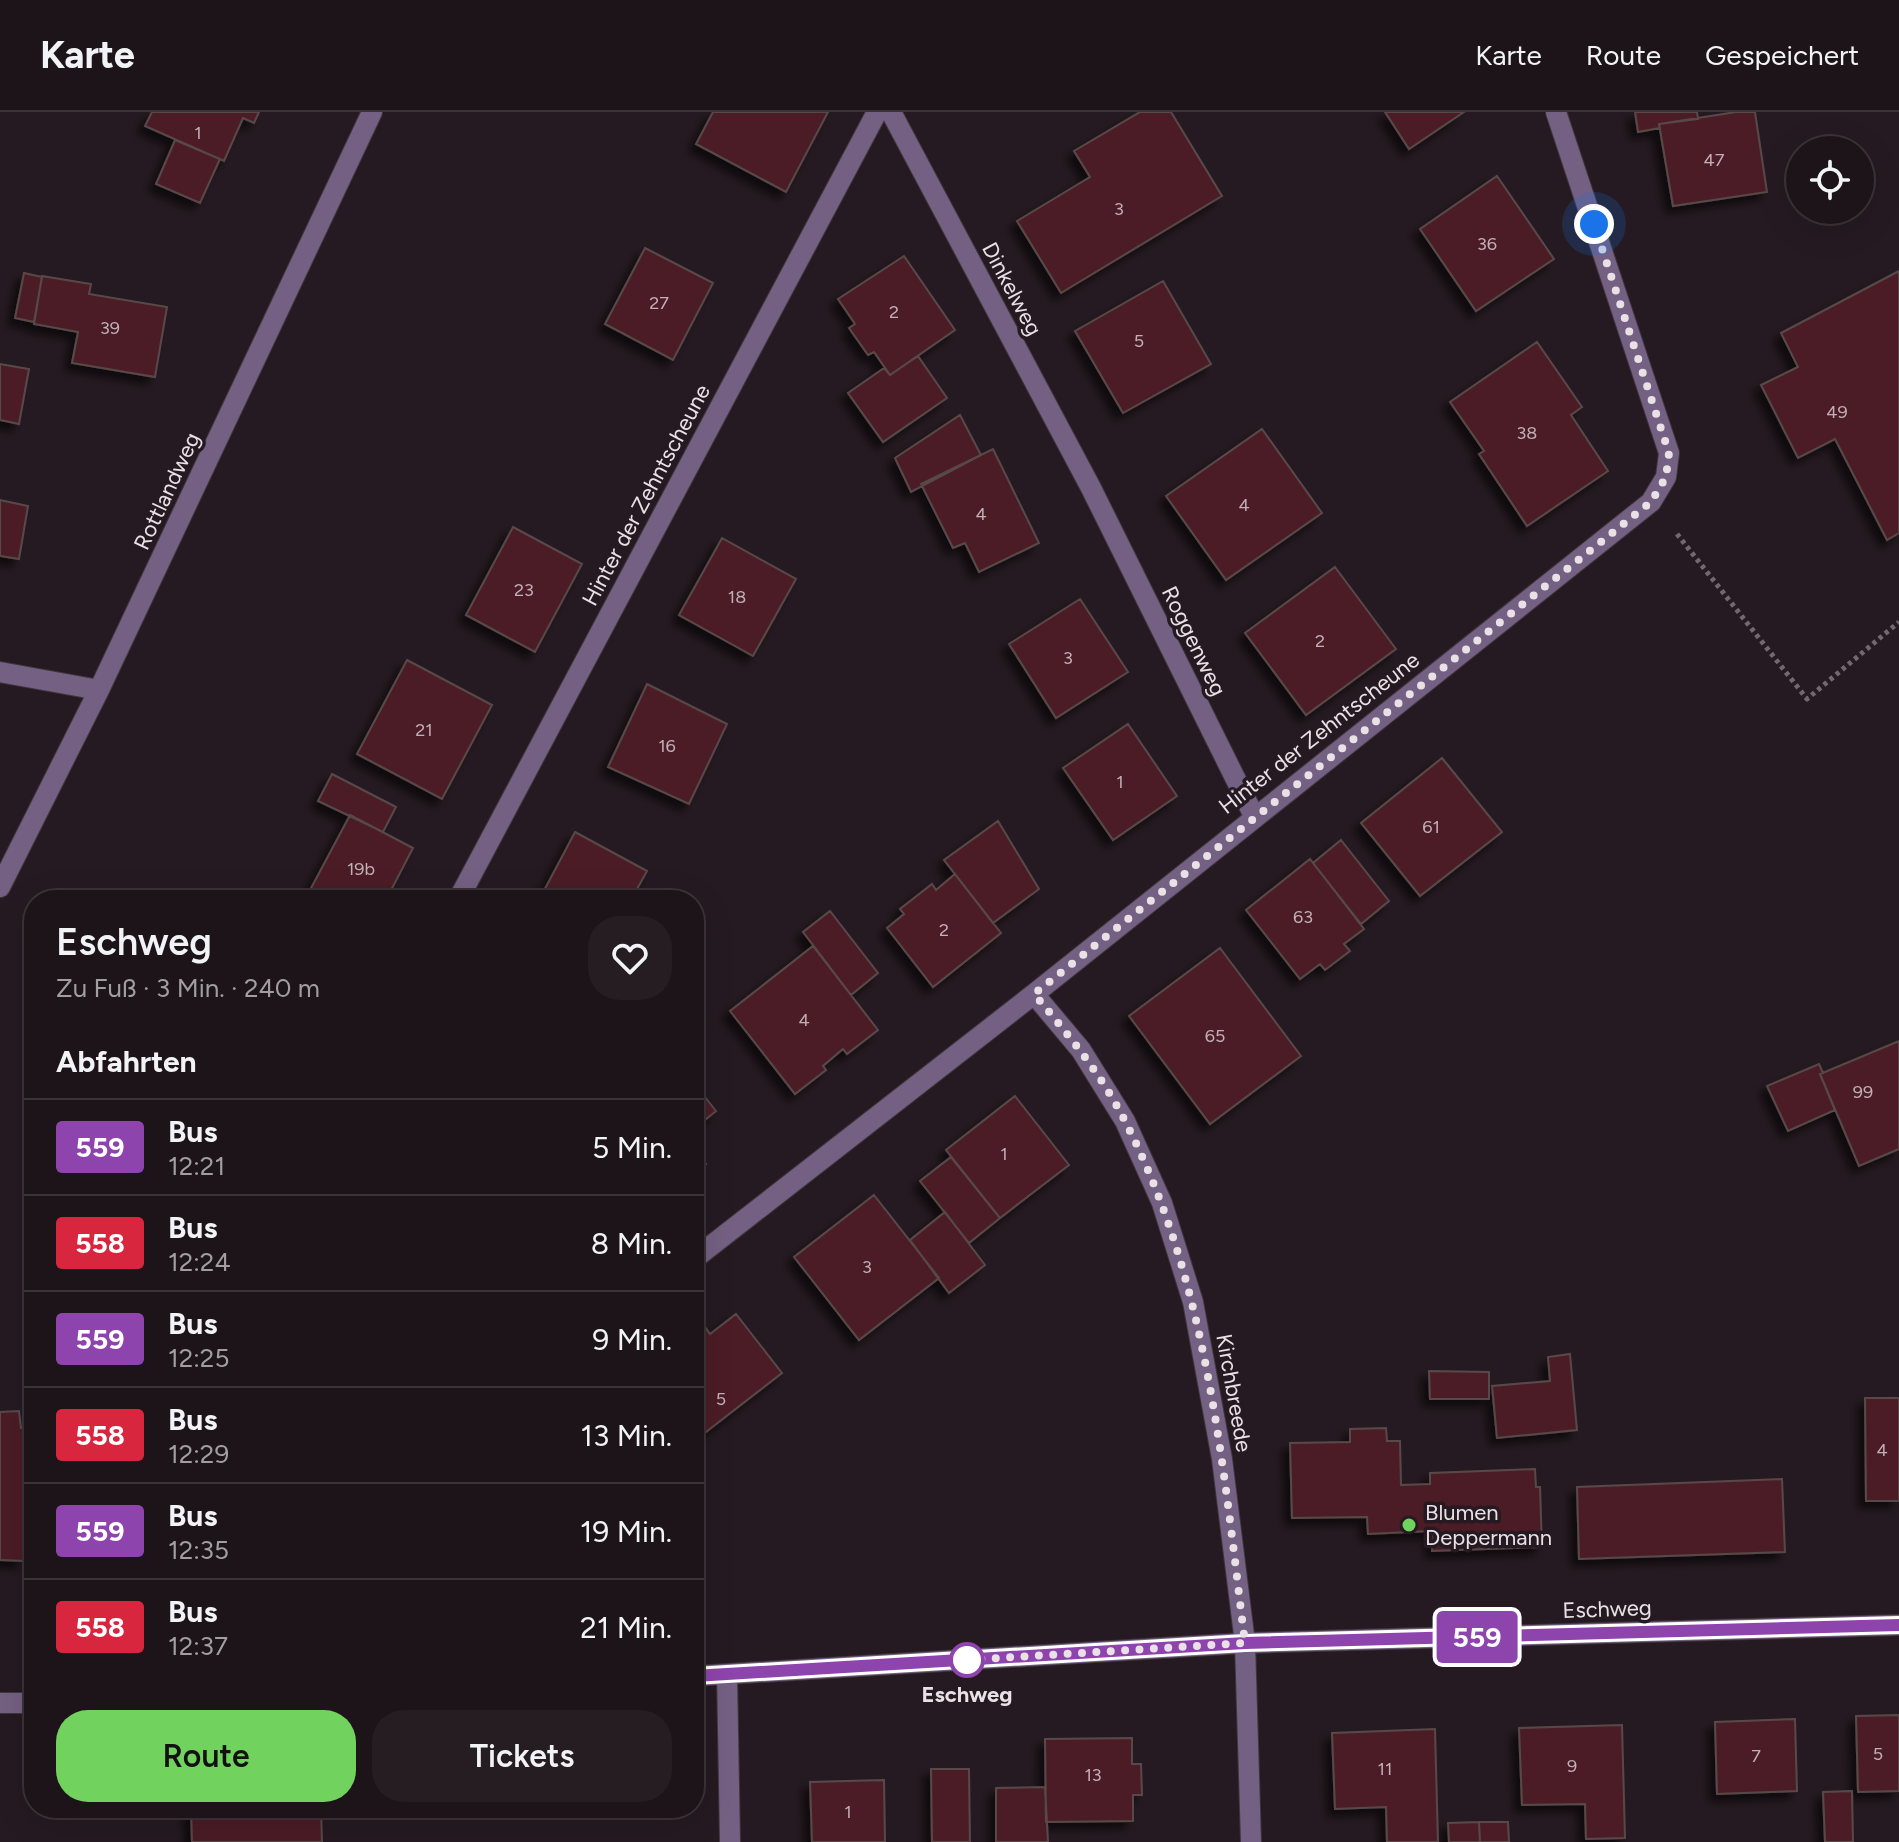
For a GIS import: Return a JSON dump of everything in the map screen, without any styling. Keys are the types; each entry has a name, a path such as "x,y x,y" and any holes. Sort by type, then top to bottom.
{"street":[{"name":"Rottlandweg","path":"0,887 99,690 372,112"},
{"name":"Hinter der Zehntscheune","path":"463,890 877,112"},
{"name":"Dinkelweg","path":"891,112 1091,488"},
{"name":"Hinter der Zehntscheune","path":"704,1251 1034,994 1651,502 1666,477 1669,453 1556,112"},
{"name":"Roggenweg","path":"1091,488 1254,816"},
{"path":"0,672 99,690"},
{"name":"Kirchbreede","path":"1034,994 1081,1050 1125,1121 1162,1203 1195,1316 1222,1459 1245,1643 1251,1842"},
{"name":"Eschweg","path":"704,1675 1245,1643 1899,1625"},
{"path":"727,1674 730,1842"},
{"path":"0,1703 24,1703"}],"path":[{"path":"1651,502 1807,699 1899,622"}],"building":[{"path":"152,112 259,112 254,123 243,118 224,161 145,126"},
{"path":"713,112 828,112 786,192 696,144"},
{"path":"1140,112 1171,112 1222,196 1061,293 1017,221 1090,177 1074,151"},
{"path":"1385,112 1464,112 1409,149"},
{"path":"1635,112 1697,112 1698,119 1659,124 1660,128 1638,132"},
{"path":"1755,112 1767,192 1673,206 1659,124"},
{"path":"175,140 220,159 200,203 156,184"},
{"path":"1497,176 1554,259 1476,311 1420,229"},
{"path":"645,248 713,283 673,360 605,324"},
{"path":"904,256 955,330 890,375 874,352 868,355 849,328 855,324 838,299"},
{"path":"1899,271 1899,533 1887,540 1835,439 1798,458 1761,385 1798,367 1781,333"},
{"path":"24,273 42,277 34,322 15,318"},
{"path":"42,276 91,284 89,294 167,307 155,377 72,363 78,332 34,324"},
{"path":"1163,281 1211,364 1123,413 1075,331"},
{"path":"1537,342 1582,407 1571,415 1608,471 1527,526 1479,454 1484,451 1450,402"},
{"path":"918,356 947,398 883,442 848,393 884,368 890,375"},
{"path":"0,364 29,369 19,424 0,420"},
{"path":"960,415 981,455 911,492 895,458"},
{"path":"1262,429 1322,513 1226,580 1166,496"},
{"path":"993,449 1039,543 979,572 965,543 953,548 921,484"},
{"path":"0,500 28,506 19,559 0,556"},
{"path":"513,527 582,564 535,652 466,615"},
{"path":"722,538 796,579 753,656 679,615"},
{"path":"1335,567 1396,649 1306,715 1245,633"},
{"path":"1080,599 1128,672 1056,718 1009,644"},
{"path":"407,660 492,705 442,799 357,754"},
{"path":"647,684 727,724 689,804 608,767"},
{"path":"1128,724 1177,796 1113,840 1063,768"},
{"path":"1442,758 1502,832 1420,896 1361,823"},
{"path":"332,774 396,807 383,832 318,801"},
{"path":"350,815 413,848 391,890 310,890"},
{"path":"998,821 1039,889 993,923 944,860"},
{"path":"575,832 647,871 637,890 544,890"},
{"path":"1341,840 1389,901 1361,924 1313,863"},
{"path":"1310,859 1364,929 1344,944 1350,951 1325,970 1320,964 1300,979 1246,910"},
{"path":"955,874 1001,933 933,987 887,928 904,914 900,909 932,884 936,890"},
{"path":"830,911 878,973 851,995 803,932"},
{"path":"813,946 878,1030 847,1054 843,1049 823,1066 826,1070 795,1094 730,1011"},
{"path":"1220,948 1301,1056 1210,1124 1129,1016"},
{"path":"1899,1041 1899,1149 1859,1166 1820,1074"},
{"path":"1819,1064 1835,1110 1788,1131 1767,1086"},
{"path":"704,1096 716,1111 704,1121"},
{"path":"1015,1096 1069,1165 1000,1218 946,1150"},
{"path":"951,1157 1000,1218 969,1243 920,1181"},
{"path":"874,1195 939,1278 859,1340 794,1257"},
{"path":"945,1212 985,1265 949,1293 910,1240"},
{"path":"736,1314 782,1373 704,1433 704,1328 710,1334"},
{"path":"1570,1354 1577,1430 1497,1438 1492,1386 1550,1381 1548,1357"},
{"path":"1429,1371 1489,1372 1489,1399 1430,1399"},
{"path":"1865,1398 1899,1398 1899,1501 1866,1501"},
{"path":"19,1411 21,1428 24,1428 24,1561 0,1560 0,1412"},
{"path":"1386,1428 1387,1441 1400,1441 1401,1485 1430,1484 1430,1473 1535,1469 1536,1487 1540,1487 1542,1547 1432,1551 1432,1531 1368,1534 1367,1517 1292,1518 1290,1443 1350,1442 1350,1429"},
{"path":"1782,1479 1785,1552 1579,1559 1577,1487"},
{"path":"1899,1715 1899,1791 1858,1792 1856,1716"},
{"path":"1795,1719 1797,1791 1717,1794 1715,1722"},
{"path":"1622,1725 1625,1838 1586,1839 1585,1804 1522,1805 1519,1728"},
{"path":"1435,1729 1438,1842 1387,1842 1386,1807 1335,1809 1332,1733"},
{"path":"1132,1738 1132,1764 1141,1764 1142,1795 1133,1795 1133,1821 1046,1822 1045,1739"},
{"path":"931,1769 969,1769 970,1842 932,1842"},
{"path":"884,1780 885,1842 812,1842 810,1782"},
{"path":"1045,1787 1048,1842 996,1842 996,1788"},
{"path":"1852,1791 1853,1842 1825,1842 1823,1792"},
{"path":"191,1818 321,1818 322,1842 192,1842"},
{"path":"1479,1822 1480,1842 1449,1842 1448,1823"},
{"path":"1479,1822 1508,1822 1509,1842 1480,1842"}],"bus line":[{"name":"559","path":"704,1675 1245,1643 1899,1625"}],"place":[{"name":"Blumen Deppermann","path":"1409,1525"},
{"name":"Eschweg","path":"967,1660"}],"route":[{"path":"967,1660 1245,1643 1222,1459 1198,1328 1162,1203 1125,1121 1081,1050 1034,994 1651,502 1666,477 1669,453 1594,224"}]}
